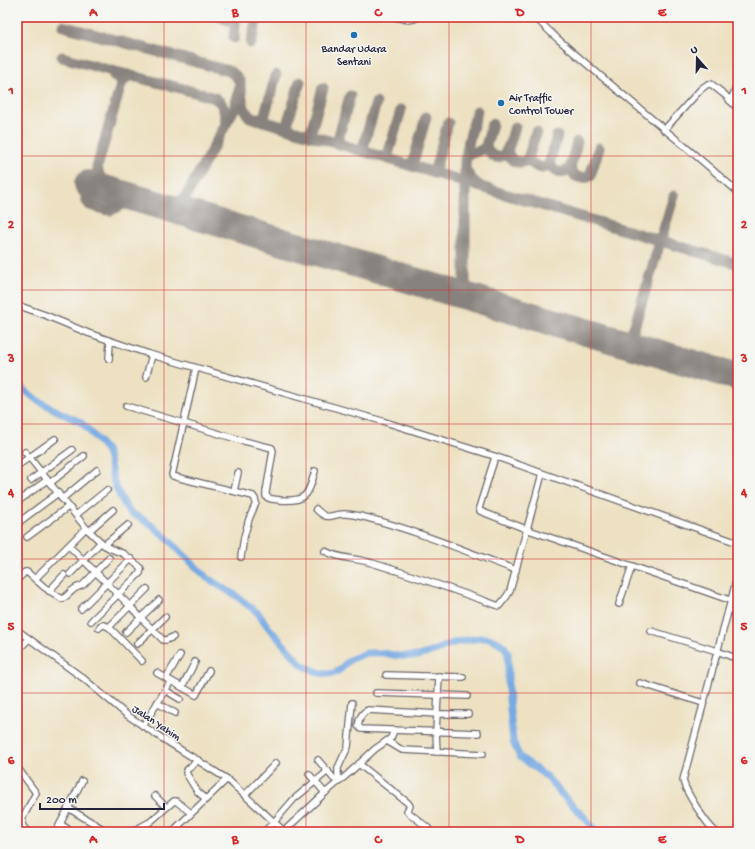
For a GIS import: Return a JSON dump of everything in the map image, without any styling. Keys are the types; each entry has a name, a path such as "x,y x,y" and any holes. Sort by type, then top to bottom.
{"street":[{"path":"396,17 414,20 418,17"},
{"path":"535,17 558,39 738,192"},
{"path":"664,130 701,89 708,84 714,86 725,95 738,109"},
{"path":"730,101 738,85"},
{"path":"17,305 110,341 152,355 382,421 495,457 738,543"},
{"path":"109,359 110,341"},
{"path":"146,377 152,355"},
{"path":"196,368 172,471 173,476 253,496 256,504 249,519 241,557"},
{"path":"126,406 273,449 266,492 266,496 269,498 298,500 308,491 314,471"},
{"path":"20,464 55,439"},
{"path":"31,480 72,450"},
{"path":"25,452 68,507 102,544 124,554 140,567 141,571 92,621"},
{"path":"17,502 84,456"},
{"path":"495,457 479,509 481,512 738,603"},
{"path":"62,499 97,470"},
{"path":"234,491 238,473"},
{"path":"325,551 332,555 363,560 392,569 499,606 510,591 542,474"},
{"path":"76,515 107,490"},
{"path":"19,522 58,494"},
{"path":"28,537 68,507"},
{"path":"316,509 328,517 343,514 386,523 516,570"},
{"path":"35,579 88,529 113,510"},
{"path":"49,591 102,544 128,525"},
{"path":"69,546 162,640 172,637"},
{"path":"17,580 27,572 49,591 62,599 74,589 81,587 109,558"},
{"path":"81,609 131,559"},
{"path":"619,604 632,566"},
{"path":"716,832 705,820 685,788 683,782 738,574"},
{"path":"109,627 147,589"},
{"path":"126,632 159,600"},
{"path":"137,644 165,618"},
{"path":"99,628 102,625 109,627 142,661"},
{"name":"Jalan Yahim","path":"17,630 83,678 118,708 143,726 227,779 285,831"},
{"path":"651,632 717,651 738,659"},
{"path":"17,651 29,638"},
{"path":"143,726 165,690 168,679 180,655"},
{"path":"182,687 195,662"},
{"path":"157,673 196,695 209,671"},
{"path":"386,675 463,677"},
{"path":"437,752 436,732 439,676"},
{"path":"640,683 703,703"},
{"path":"165,690 180,699"},
{"path":"376,693 467,696"},
{"path":"157,703 175,713"},
{"path":"340,781 338,776 338,768 348,747 352,703"},
{"path":"468,714 368,710 364,713 358,725 361,729 478,733"},
{"path":"285,831 325,793 391,738 394,730"},
{"path":"386,741 402,750 483,754"},
{"path":"198,760 187,770 186,774 197,791 206,798"},
{"path":"318,760 334,779"},
{"path":"245,795 276,763"},
{"path":"359,764 408,803 410,806 407,811 428,828"},
{"path":"17,767 36,793 23,817 22,825 25,829"},
{"path":"264,832 294,799 328,771"},
{"path":"309,774 325,793"},
{"path":"172,832 178,829 191,813 227,779"},
{"path":"56,832 82,781"},
{"path":"154,796 166,807"},
{"path":"131,832 150,822 166,807 176,801 191,813"},
{"path":"68,808 108,832"},
{"path":"60,824 73,832"}],"waterway":[{"path":"17,384 37,400 80,422 86,427 106,450 113,479 127,509 167,538 207,578 235,595 258,613 268,627 302,665 320,673 327,674 335,673 351,659 366,653 418,656 453,643 480,638 489,638 504,646 508,653 508,689 513,741 516,749 520,757 547,777 597,832"}],"taxiway":[{"path":"221,17 235,23 234,38"},
{"path":"251,43 257,17"},
{"path":"63,26 229,71 236,76 240,82 234,109 185,198 174,205 162,206"},
{"path":"62,57 112,71 115,77"},
{"path":"112,71 215,98 221,103 224,110 226,123"},
{"path":"110,190 100,178 97,167 122,82 129,75"},
{"path":"263,121 276,75"},
{"path":"286,128 300,82"},
{"path":"310,135 323,88"},
{"path":"241,91 244,108 250,117 478,186"},
{"path":"337,143 350,96"},
{"path":"362,151 376,103"},
{"path":"387,158 401,110"},
{"path":"477,111 469,140 465,163 465,284 466,290 470,295 480,300"},
{"path":"412,166 426,117"},
{"path":"434,173 448,123"},
{"path":"465,159 470,154 481,150 486,146 492,124"},
{"path":"486,146 493,156 500,157 504,154 511,141 515,127"},
{"path":"507,150 512,160 521,162 528,159 536,132"},
{"path":"528,159 538,167 541,168 547,166 550,162 557,136"},
{"path":"549,163 553,169 558,172 564,172 570,168 577,142"},
{"path":"570,168 575,176 581,178 590,176 599,148"},
{"path":"465,169 472,180 481,187 738,264"},
{"path":"89,184 86,200 90,205 111,210 136,198"},
{"path":"642,348 635,341 633,331 674,196"},
{"path":"185,198 186,207 192,214"},
{"path":"444,289 456,290 465,282"},
{"path":"613,340 624,339 633,331"}],"runway":[{"path":"88,184 738,377"}],"place":[{"name":"Bandar Udara Sentani","path":"354,35"},
{"name":"Air Traffic Control Tower","path":"501,103"}]}
